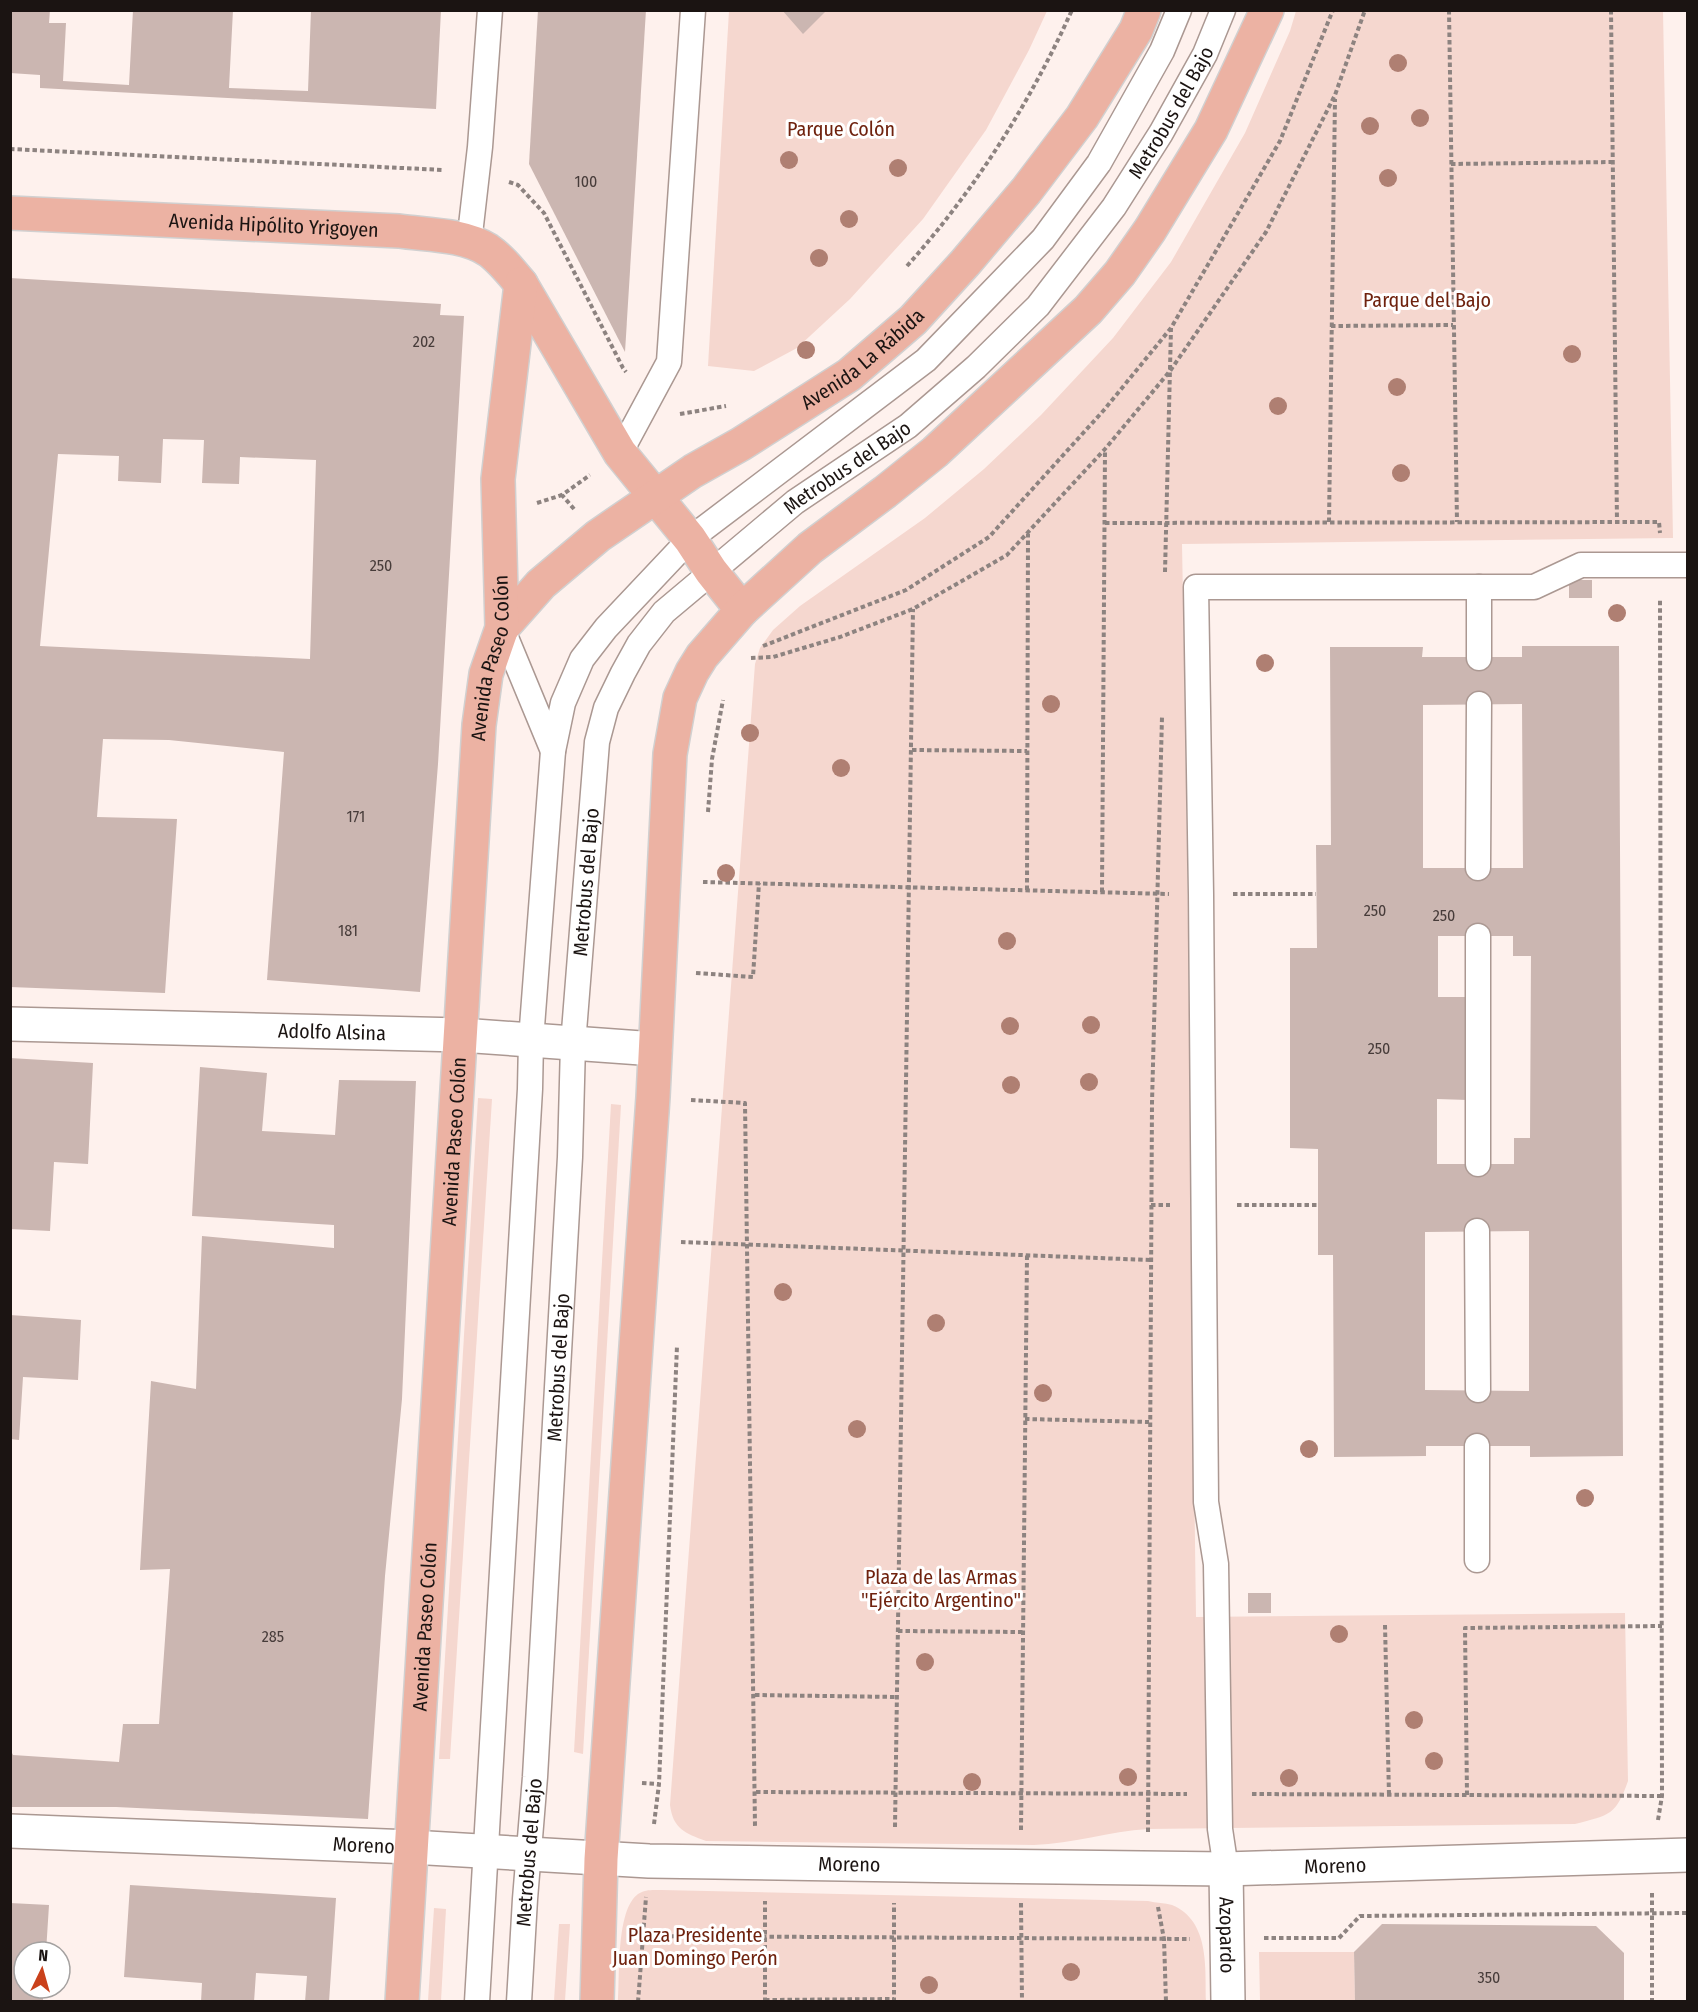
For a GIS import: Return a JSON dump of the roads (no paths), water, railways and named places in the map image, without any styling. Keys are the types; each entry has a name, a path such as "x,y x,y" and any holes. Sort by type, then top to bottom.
{"main road":[{"name":"Avenida La Rábida","path":"502,628 541,584 575,554 655,495 741,444 849,375 913,320 965,263 1026,190 1082,117 1136,30 1144,10"},
{"path":"597,2001 601,1859 655,1049 672,733 680,698 702,656 742,610 810,548 935,452 1088,310 1120,273 1150,230 1211,130 1267,10"},
{"name":"Avenida Hipólito Yrigoyen","path":"10,213 399,231 456,238 486,249 507,266 521,284 620,453 690,539 711,571 742,610"},
{"name":"Avenida Paseo Colón","path":"402,2001 480,726 486,674 502,628 498,479 521,284"}],"street":[{"name":"Adolfo Alsina","path":"10,1024 461,1035 655,1049"},
{"name":"Moreno","path":"10,1832 411,1847 649,1861 894,1865 1226,1869 1688,1855"},
{"name":"Azopardo","path":"1226,1869 1228,2001"}],"lane":[{"path":"470,243 490,10"},
{"path":"620,453 669,362 693,10"},
{"name":"Metrobus del Bajo","path":"477,2001 531,1040 553,751 563,703 582,659 606,628 690,539 926,360 1042,239 1099,163 1162,51 1179,10"},
{"name":"Metrobus del Bajo","path":"519,2001 570,1157 573,1044 597,742 606,708 639,644 664,612 795,501 908,426 976,367 1038,306 1113,207 1161,133 1205,54 1223,10"},
{"path":"1226,1869 1220,1829 1216,1564 1206,1502 1196,587 1534,587 1581,565 1688,565"},
{"path":"1479,588 1479,658"},
{"name":"Metrobus del Bajo","path":"502,628 553,751"},
{"path":"1478,868 1479,704"},
{"path":"1478,936 1478,1164"},
{"path":"1477,1231 1478,1390"},
{"path":"1477,1446 1477,1560"}],"park label":[{"name":"Parque Colón","path":"841,129"},
{"name":"Parque del Bajo","path":"1427,300"},
{"name":"Plaza de las Armas \"Ejército Argentino\"","path":"941,1588"},
{"name":"Plaza Presidente Juan Domingo Perón","path":"695,1946"}]}
